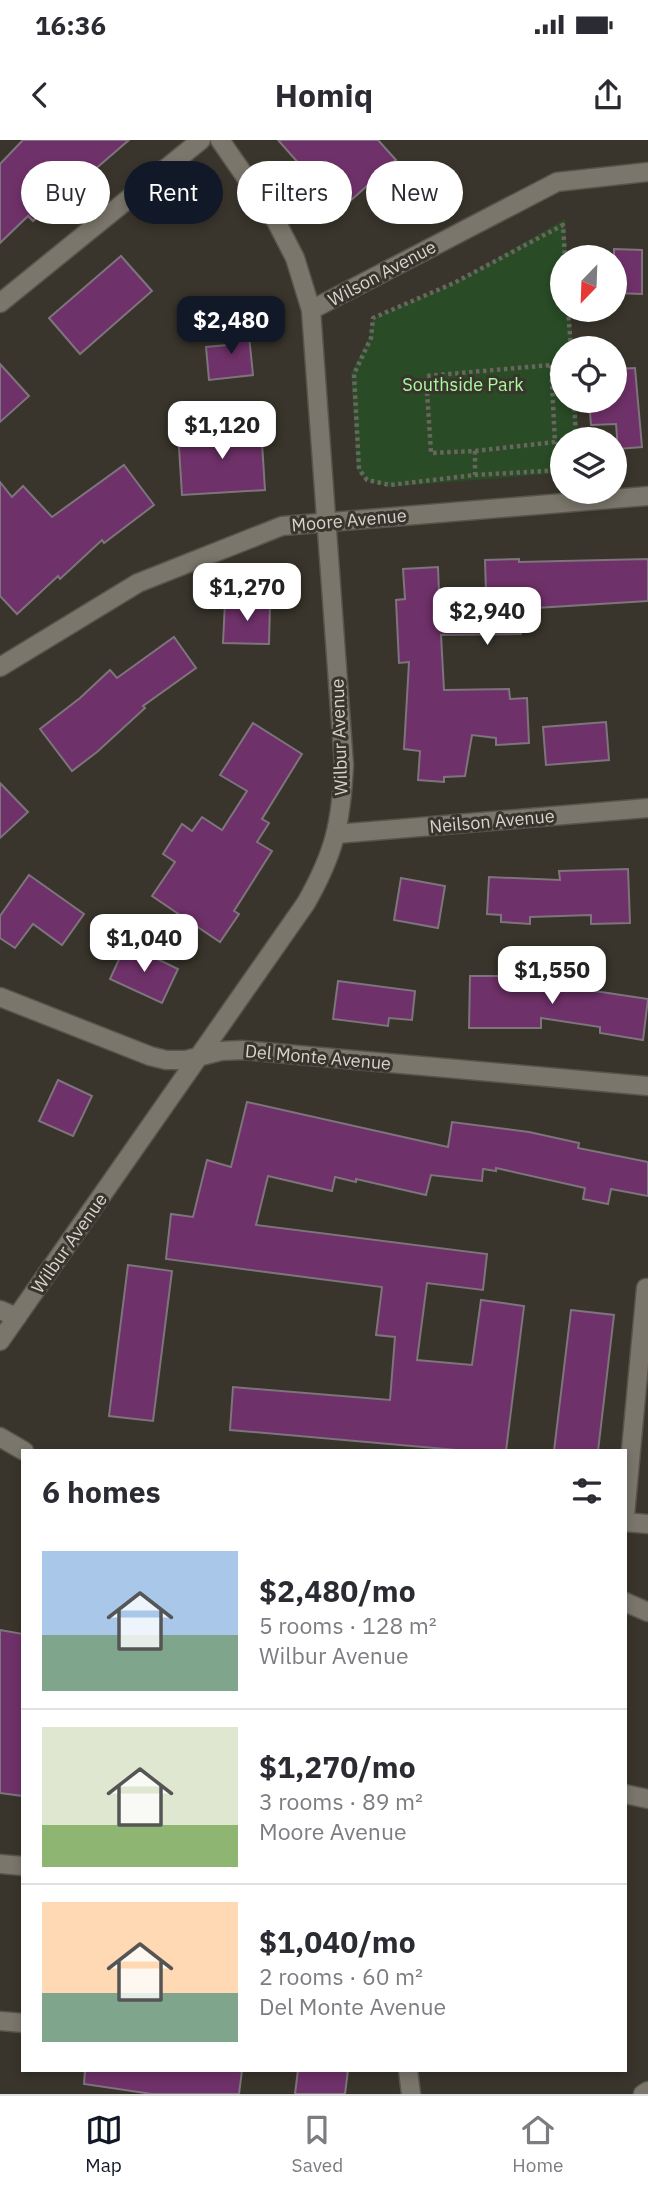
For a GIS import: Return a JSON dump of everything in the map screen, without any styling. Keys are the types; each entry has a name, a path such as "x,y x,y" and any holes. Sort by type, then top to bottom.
{"street":[{"path":"0,303 201,140"},
{"name":"Wilbur Avenue","path":"0,1341 8,1313 200,1057 306,903 330,858 342,803 344,765 311,310 295,258 276,221 220,140"},
{"name":"Wilson Avenue","path":"311,310 557,182 648,172"},
{"name":"Moore Avenue","path":"0,667 138,583 282,526 648,496"},
{"name":"Neilson Avenue","path":"336,834 648,808"},
{"name":"Del Monte Avenue","path":"0,997 150,1056 176,1060 221,1051 266,1051 648,1086"},
{"path":"627,1494 648,1288"},
{"path":"0,1437 21,1449"},
{"path":"627,1522 648,1524"},
{"path":"627,1603 648,1612"},
{"path":"627,1794 648,1799"},
{"path":"0,1864 21,1866"},
{"path":"0,2021 21,2023"},
{"path":"408,2072 411,2094"},
{"path":"643,2094 648,2091"}],"path":[{"path":"550,471 475,475 390,485 367,480 359,469 354,374 371,338 373,318 454,283 563,225 564,245"},
{"path":"551,366 555,442 475,451 431,453 426,376 551,366"},
{"path":"475,451 475,475"}],"green space":[{"name":"Southside Park","path":"565,219 566,245 550,245 550,322 571,322 572,336 550,336 550,413 577,413 578,427 550,427 550,474 388,487 365,480 357,471 351,373 369,337 373,318 454,283"}],"building":[{"path":"23,140 129,140 105,161 21,161 21,223 0,243 0,164"},
{"path":"278,140 378,140 396,160 366,161 366,187 352,199 352,161 297,161"},
{"path":"627,249 642,250 642,294 627,293"},
{"path":"121,256 152,291 80,354 49,318"},
{"path":"248,326 253,375 209,380 206,347 227,345 225,329"},
{"path":"0,364 29,396 0,422"},
{"path":"627,368 635,368 642,447 627,448 627,427 616,427 616,424 591,425 590,413 627,413"},
{"path":"261,427 265,490 182,495 178,432"},
{"path":"124,465 154,505 104,543 102,540 17,614 0,596 0,482 12,497 23,486 52,517"},
{"path":"519,559 519,562 648,559 648,601 520,609 521,634 441,635 444,690 509,689 510,699 527,698 529,743 496,745 496,738 472,735 465,776 444,777 444,782 418,780 420,751 404,749 409,662 399,663 396,600 405,599 403,569 438,567 439,593 486,593 485,560"},
{"path":"225,602 270,604 269,644 223,643"},
{"path":"174,637 196,668 143,706 145,708 97,752 72,771 40,729 110,670 117,678"},
{"path":"606,722 609,760 546,765 543,727"},
{"path":"253,723 302,754 262,819 269,823 257,842 272,851 234,911 239,914 220,942 152,896 175,862 163,854 182,824 192,831 202,817 222,830 247,791 220,775"},
{"path":"0,783 28,812 0,838"},
{"path":"628,869 630,923 591,924 591,915 530,917 530,924 501,922 501,915 487,914 489,877 560,880 559,871"},
{"path":"29,875 84,914 62,945 33,924 15,948 0,938 0,916"},
{"path":"401,878 445,886 438,928 394,920"},
{"path":"126,944 178,969 162,1003 110,979"},
{"path":"470,976 541,976 541,983 648,999 643,1040 600,1033 600,1027 541,1018 541,1028 469,1028"},
{"path":"338,981 415,991 412,1020 389,1018 388,1026 333,1019"},
{"path":"58,1080 92,1096 73,1136 39,1121"},
{"path":"247,1102 448,1147 452,1122 529,1132 579,1143 578,1148 648,1162 648,1196 611,1189 608,1204 583,1199 585,1188 496,1168 496,1171 483,1169 482,1181 431,1175 426,1195 356,1179 356,1182 335,1177 332,1191 268,1176 256,1225 487,1254 483,1290 427,1283 417,1360 472,1365 481,1300 524,1306 506,1449 445,1449 230,1430 233,1387 390,1400 395,1337 376,1335 382,1287 166,1259 171,1214 193,1217 207,1160 231,1167"},
{"path":"128,1265 172,1271 153,1421 109,1416"},
{"path":"571,1310 614,1315 598,1449 554,1449"},
{"path":"0,1630 21,1634 21,1796 0,1793"},
{"path":"85,2072 242,2072 239,2094 152,2094 84,2084"},
{"path":"298,2072 348,2072 345,2094 295,2094"}]}
